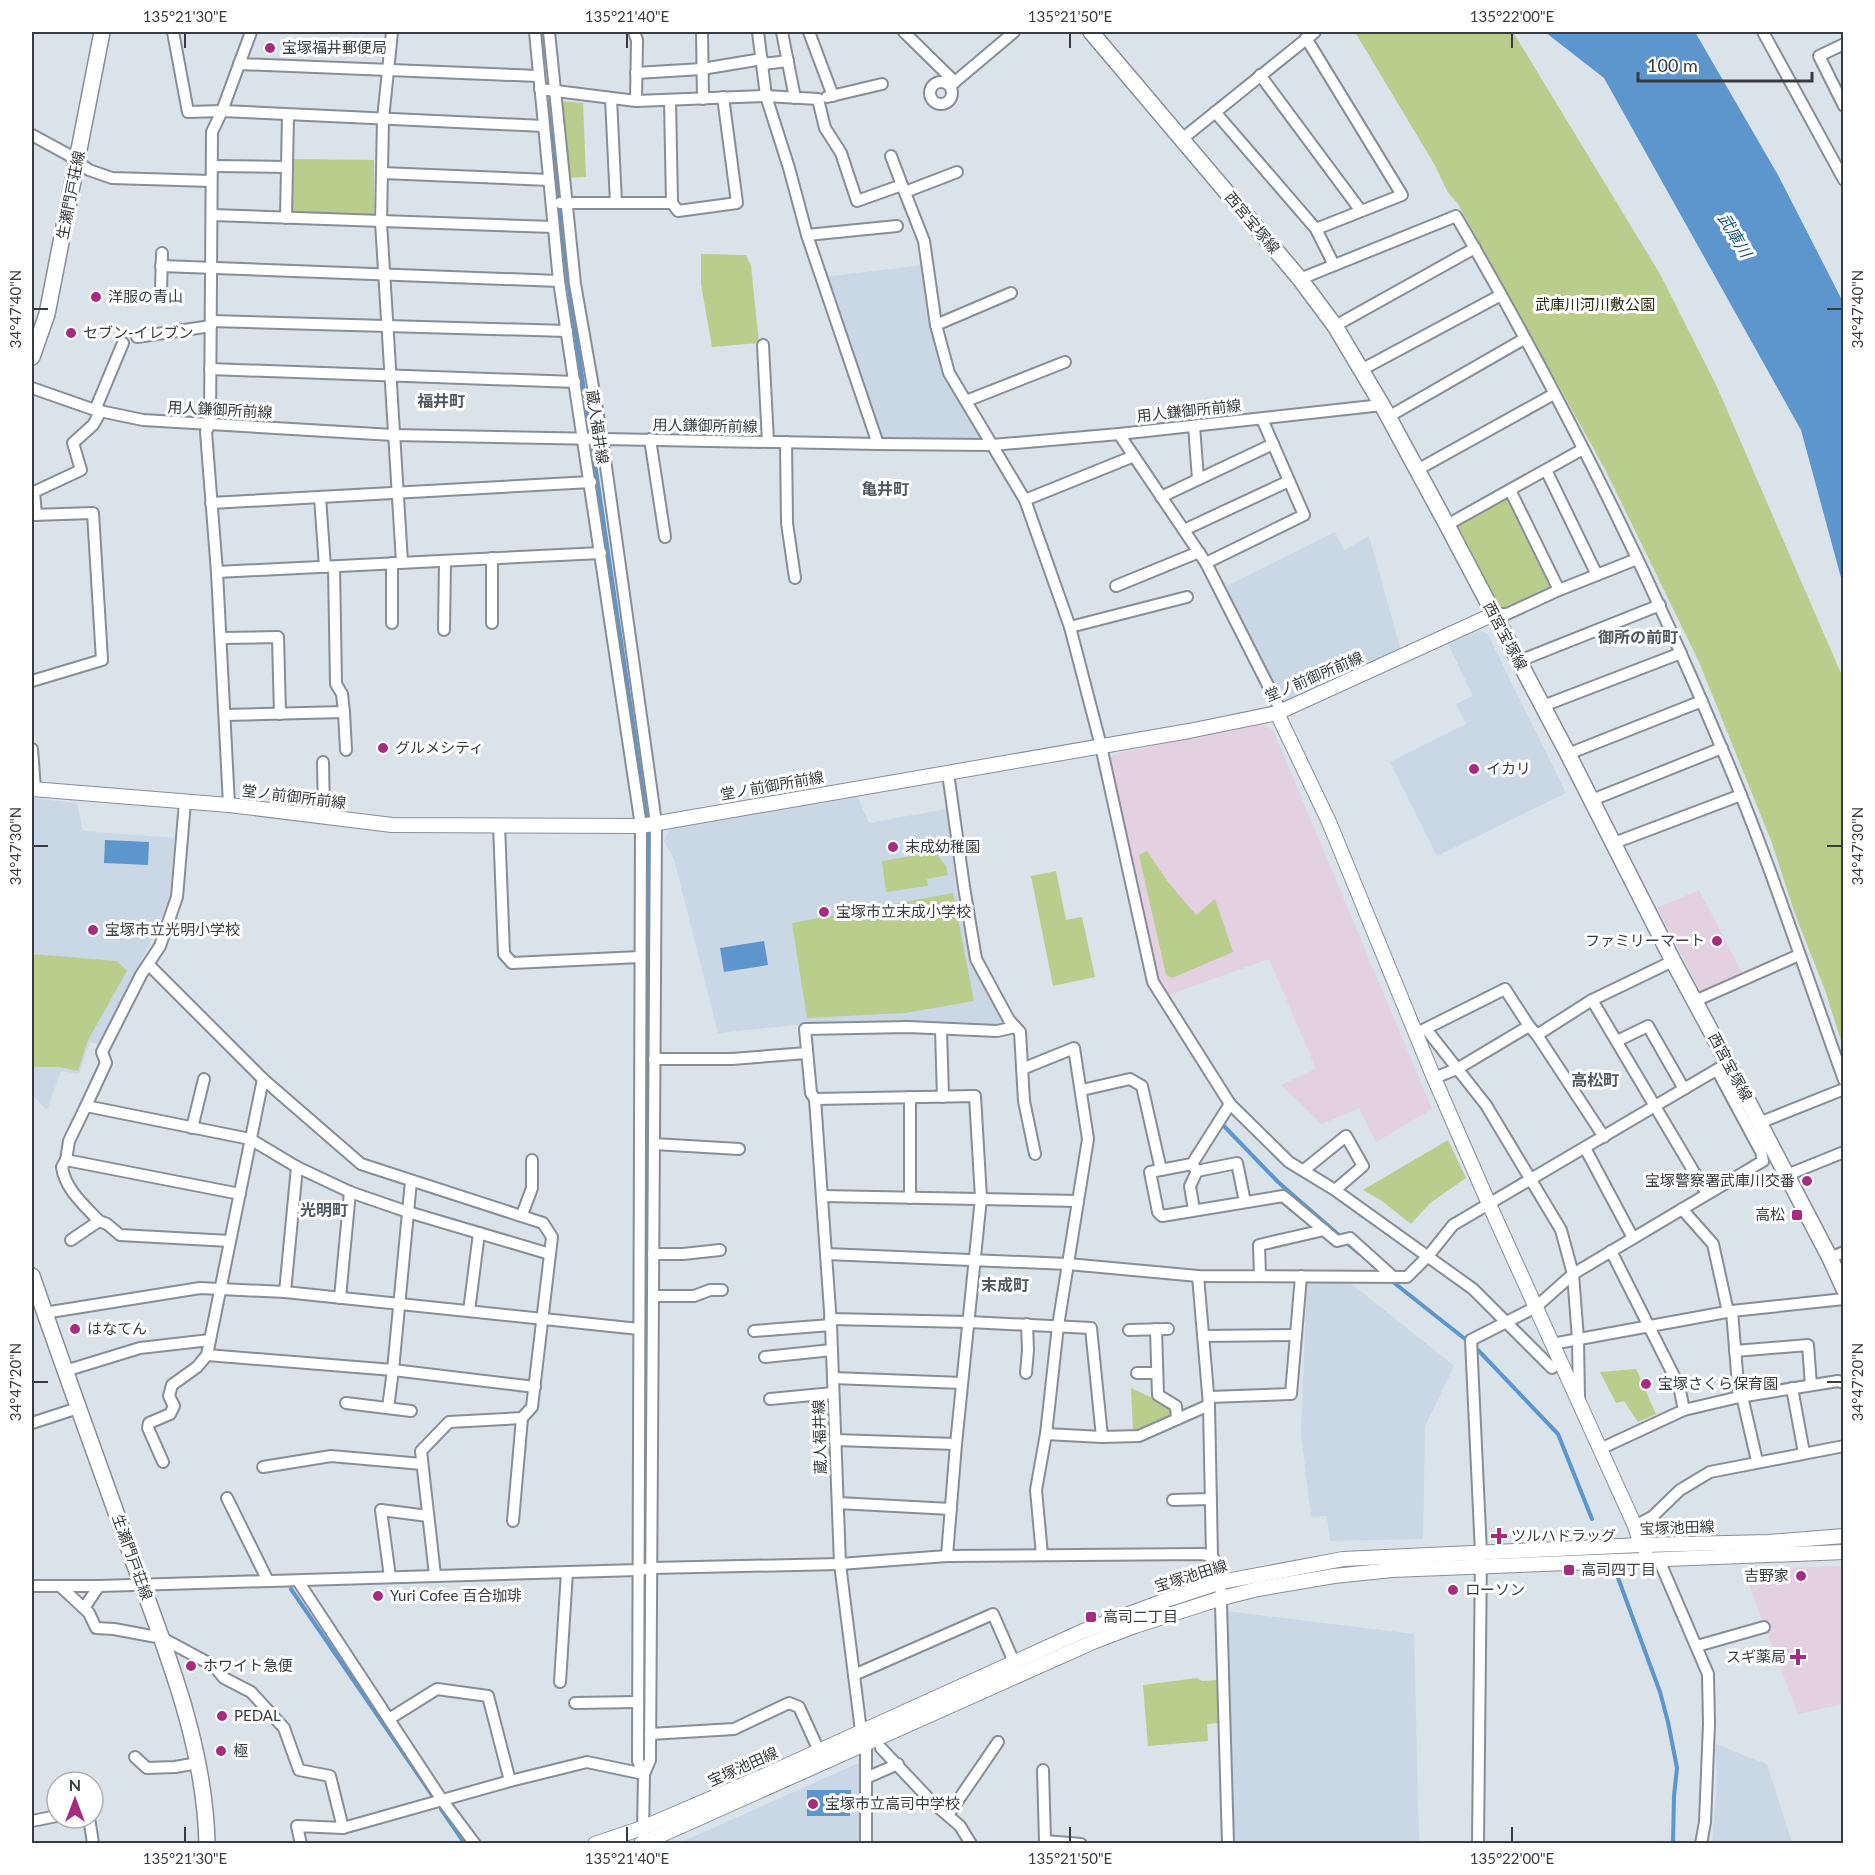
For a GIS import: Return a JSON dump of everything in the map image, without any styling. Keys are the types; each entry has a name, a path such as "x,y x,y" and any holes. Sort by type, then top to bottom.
{"main road":[{"name":"生瀬門戸荘線","path":"32,357 47,314 102,32"},
{"name":"西宮宝塚線","path":"1091,32 1300,279 1335,327 1361,370 1447,525 1592,800 1695,1001 1723,1066 1837,1255 1844,1289"},
{"name":"生瀬門戸荘線","path":"32,1276 162,1638 191,1732 202,1782 207,1844"}],"street":[{"path":"173,32 188,112 222,111 543,126"},
{"path":"229,805 217,572 206,432 210,424 212,132 251,32"},
{"path":"392,32 383,120 381,222 398,493 397,563 392,623"},
{"name":"蔵人福井線","path":"535,32 549,180 558,203 553,227 559,281 641,826 638,1761 644,1774"},
{"path":"549,32 555,91 558,203 575,284 602,438 656,823 651,1734 650,1760 644,1774 642,1843 864,1738 1093,1642 1222,1598 1334,1576 1481,1560 1659,1560 1844,1552"},
{"path":"634,32 637,40 636,101"},
{"path":"702,32 703,99"},
{"path":"758,32 766,96 807,235 878,444"},
{"path":"782,32 795,98"},
{"path":"809,32 832,96"},
{"path":"904,32 953,84 1014,32"},
{"path":"1763,32 1844,180"},
{"path":"1182,139 1311,35 1402,195 1316,229"},
{"path":"1843,105 1819,56 1844,44"},
{"path":"636,73 702,69 762,61 788,61"},
{"path":"239,64 538,76"},
{"path":"1260,75 1361,211"},
{"path":"540,89 636,101 766,96 818,99 882,84"},
{"path":"670,100 672,203 678,211 737,203 723,97"},
{"path":"611,98 616,203"},
{"path":"818,99 825,128 841,153 857,201 957,172"},
{"path":"1215,112 1316,229 1334,265"},
{"path":"286,218 288,115"},
{"path":"32,135 89,170 112,178 212,181"},
{"path":"891,156 924,241 936,325 949,373 1025,500 1070,627 1101,746 1153,982 1230,1104 1289,1162 1335,1190 1473,1288 1505,1323 1552,1368"},
{"path":"212,166 287,167"},
{"path":"382,173 549,180"},
{"path":"558,203 672,203"},
{"path":"212,215 553,227"},
{"path":"1300,279 1456,216 1554,394 1660,604 1741,795 1844,1080"},
{"path":"807,235 897,226"},
{"path":"1335,327 1475,249"},
{"path":"161,291 162,253"},
{"path":"161,266 559,281"},
{"path":"936,325 1011,293"},
{"path":"1361,370 1501,295"},
{"path":"137,337 211,323 567,331"},
{"path":"1385,411 1524,339"},
{"path":"32,681 102,660 93,513 34,515 34,492 81,470 73,442 93,425 123,343"},
{"path":"763,345 768,442"},
{"path":"966,401 1065,362"},
{"path":"210,369 575,382"},
{"name":"用人鎌御所前線","path":"32,388 98,410 143,420 393,435 878,444 992,445 1262,419 1385,411"},
{"path":"1417,470 1554,394"},
{"path":"1206,563 1304,515 1262,419"},
{"path":"1194,426 1198,479"},
{"path":"1119,434 1206,563 1279,712 1421,1032 1434,1078 1635,1526 1641,1545 1659,1560 1697,1646 1708,1674 1705,1822 1701,1844"},
{"path":"650,440 665,537"},
{"path":"786,442 787,524 795,579"},
{"path":"1161,497 1273,444"},
{"path":"1447,525 1582,450"},
{"path":"1025,500 1134,456"},
{"path":"1546,470 1597,575"},
{"path":"1184,530 1289,481"},
{"path":"212,503 591,482"},
{"path":"1510,490 1559,590"},
{"path":"320,497 330,567 336,684 342,694 346,750"},
{"path":"1116,586 1199,552"},
{"path":"217,572 601,553"},
{"path":"492,558 492,623"},
{"path":"1494,614 1507,614 1559,590 1637,559"},
{"path":"444,630 445,561"},
{"path":"1070,627 1188,597"},
{"path":"1519,661 1660,604"},
{"name":"堂ノ前御所前線","path":"33,789 229,805 392,825 641,826 1101,746 1279,712 1494,614"},
{"path":"220,638 278,637 280,714"},
{"path":"1543,706 1681,653"},
{"path":"1568,754 1702,701"},
{"path":"225,715 344,712"},
{"path":"1592,800 1722,748"},
{"path":"32,749 33,789"},
{"path":"323,762 324,817"},
{"path":"948,772 963,887 976,959 1009,1020 1020,1032 1024,1101 1035,1154"},
{"path":"1614,843 1741,795"},
{"path":"184,802 177,897 160,946 141,975 102,1052 106,1063 69,1141 66,1160 62,1167 63,1176 69,1188 99,1221 107,1224 120,1235 230,1241"},
{"path":"499,825 504,954 512,963 640,957"},
{"path":"1695,1001 1799,955"},
{"path":"1537,1035 1592,1000 1673,961"},
{"path":"149,965 263,1079 361,1164 543,1223 552,1237 532,1407 522,1418 513,1521"},
{"path":"1421,1032 1505,989 1604,1137"},
{"path":"1592,1000 1707,1194"},
{"path":"1434,1078 1457,1069 1529,1026"},
{"path":"1617,1041 1648,1026 1684,1089"},
{"path":"943,1096 940,1029 997,1031 1015,1027"},
{"name":"蔵人福井線","path":"866,1844 864,1738 840,1564 831,1322 815,1099 811,1094 805,1029 940,1029"},
{"path":"1421,1032 1457,1069 1486,1105 1561,1230 1573,1274 1578,1339 1579,1403"},
{"path":"1022,1069 1074,1048 1088,1139 1058,1326 1046,1434 1036,1491 1042,1555"},
{"path":"654,1059 732,1059 807,1053"},
{"path":"826,1254 1068,1264 1198,1276 1407,1276 1453,1225 1723,1066 1763,1161 1573,1274 1536,1307 1471,1340 1481,1560 1478,1844"},
{"path":"192,1128 204,1079"},
{"path":"163,1462 148,1428 149,1423 170,1414 174,1406 169,1396 172,1385 197,1368 207,1354 263,1079"},
{"path":"1082,1090 1130,1079 1142,1086 1161,1170"},
{"path":"640,1082 654,1082"},
{"path":"1759,1123 1844,1089"},
{"path":"815,1099 975,1096 981,1198 947,1556"},
{"path":"910,1097 910,1198"},
{"path":"1194,1210 1190,1186 1195,1167 1230,1104"},
{"path":"86,1106 250,1139 297,1167 350,1192 408,1212 550,1254"},
{"path":"1304,1170 1346,1136 1363,1166 1335,1190"},
{"path":"654,1144 739,1149"},
{"path":"1585,1148 1633,1238"},
{"path":"1787,1175 1844,1152"},
{"path":"66,1160 240,1194"},
{"path":"522,1215 532,1188 532,1160"},
{"path":"1245,1202 1237,1163 1150,1172 1158,1212 1162,1216 1283,1196 1337,1241 1350,1239 1391,1275"},
{"path":"285,1292 297,1167"},
{"path":"388,1408 411,1180"},
{"path":"340,1298 350,1192"},
{"path":"822,1196 1078,1201"},
{"path":"1682,1209 1713,1245 1730,1312 1740,1396 1757,1461"},
{"path":"71,1240 99,1221"},
{"path":"1260,1276 1259,1245 1324,1230"},
{"path":"469,1311 479,1233"},
{"path":"653,1254 720,1250"},
{"path":"1611,1251 1679,1386 1684,1410"},
{"path":"1198,1276 1209,1401 1212,1557"},
{"path":"1046,1434 1139,1436 1209,1401 1291,1394 1301,1276"},
{"path":"44,1313 200,1288 220,1288 285,1292 639,1329"},
{"path":"653,1296 694,1296 710,1290 722,1290"},
{"path":"1552,1344 1730,1312 1844,1299"},
{"path":"754,1331 831,1322 969,1322 1091,1328 1102,1437"},
{"path":"1026,1372 1027,1324"},
{"path":"1156,1329 1158,1395 1176,1406 1177,1419"},
{"path":"1129,1330 1168,1329"},
{"path":"1203,1336 1296,1335"},
{"path":"65,1371 140,1348 210,1340"},
{"path":"1735,1352 1808,1345 1810,1385"},
{"path":"765,1357 832,1350"},
{"path":"207,1354 393,1370 534,1387"},
{"path":"1137,1373 1156,1373"},
{"path":"833,1378 962,1383"},
{"path":"1600,1449 1684,1410 1740,1396 1838,1381 1844,1383"},
{"path":"1792,1388 1804,1453"},
{"path":"770,1399 833,1393"},
{"path":"346,1403 411,1411"},
{"path":"32,1423 78,1408"},
{"path":"435,1575 421,1451 449,1422 522,1418"},
{"path":"835,1440 956,1444"},
{"path":"1635,1526 1652,1517 1680,1490 1710,1472 1757,1461 1844,1446"},
{"path":"263,1467 331,1456 422,1464"},
{"path":"227,1498 268,1581"},
{"path":"1173,1500 1211,1499"},
{"path":"838,1503 951,1509"},
{"path":"390,1577 381,1510 428,1516"},
{"name":"宝塚池田線","path":"595,1844 642,1828 819,1751 864,1738 1014,1662 1124,1615 1221,1582 1343,1559 1481,1560 1641,1545 1769,1542 1844,1536"},
{"path":"32,1586 298,1581 652,1568 840,1564 947,1556 1203,1554 1212,1557 1219,1565 1221,1582 1228,1844"},
{"path":"560,1682 567,1572"},
{"path":"298,1581 442,1800 475,1844"},
{"path":"60,1586 89,1613 96,1628 123,1630 162,1638 214,1666 224,1678 251,1692 284,1728 299,1770 330,1776 343,1828"},
{"path":"84,1608 99,1586"},
{"path":"854,1676 993,1614 1014,1662"},
{"path":"1697,1646 1764,1627"},
{"path":"389,1719 437,1689 488,1696 510,1781"},
{"path":"574,1703 638,1702"},
{"path":"651,1734 734,1729 789,1704 799,1707 819,1751"},
{"path":"948,1815 998,1742"},
{"path":"881,1748 932,1802 960,1826 971,1844"},
{"path":"135,1757 147,1768 198,1763"},
{"path":"301,1844 297,1826 343,1828 587,1762 644,1774"},
{"path":"866,1778 898,1764"},
{"path":"1043,1770 1044,1842 1081,1844"}],"shaded area":[{"path":"923,265 930,324 947,381 981,439 881,438 824,277"},
{"path":"1335,532 1344,550 1369,536 1401,651 1321,689 1283,703 1223,588"},
{"path":"1479,631 1487,633 1566,793 1437,856 1390,762 1466,724 1456,704 1473,696 1448,644"},
{"path":"1262,724 1273,730 1432,1109 1376,1142 1359,1108 1322,1124 1281,1085 1316,1069 1269,959 1168,995 1158,979 1110,760 1114,754"},
{"name":"宝塚市立末成小学校","path":"857,796 869,823 947,809 956,888 970,962 1006,1026 906,1022 804,1024 718,1033 674,859 664,841 670,828"},
{"name":"宝塚市立光明小学校","path":"32,798 77,803 83,831 175,838 169,902 101,1045 90,1042 79,1074 61,1071 47,1110 32,1095"},
{"path":"1699,890 1743,975 1701,992 1657,908"},
{"path":"1307,1282 1349,1282 1454,1366 1425,1426 1423,1539 1330,1541 1327,1516 1311,1517 1301,1433"},
{"path":"1839,1566 1843,1570 1843,1704 1798,1714 1751,1590 1746,1570"},
{"path":"1226,1611 1414,1634 1419,1843 1231,1843"},
{"path":"1715,1744 1767,1764 1792,1843 1712,1843 1717,1782"},
{"name":"宝塚市立高司中学校","path":"861,1762 863,1768 859,1843 677,1844"}],"green space":[{"name":"武庫川河川敷公園","path":"1355,32 1513,32 1660,274 1717,387 1843,678 1843,1047 1772,843 1699,662 1606,471 1458,204 1447,191 1436,167"},
{"path":"560,101 583,103 586,177 567,178"},
{"path":"292,159 374,160 374,215 290,215"},
{"path":"701,254 746,255 751,266 759,343 712,347 701,284"},
{"path":"1508,497 1551,588 1501,609 1456,525"},
{"path":"1147,851 1168,882 1196,915 1215,899 1233,952 1172,978 1166,975 1139,855"},
{"path":"935,852 946,866 948,875 927,879 928,886 886,892 882,861"},
{"path":"1056,871 1066,920 1082,917 1095,977 1053,986 1031,876"},
{"path":"953,893 974,1001 905,1013 807,1018 792,923"},
{"path":"32,954 117,961 127,971 88,1040 78,1071 60,1067 32,1067"},
{"path":"1448,1140 1466,1178 1430,1203 1411,1224 1382,1201 1363,1190"},
{"path":"1636,1369 1656,1414 1638,1422 1624,1401 1616,1403 1600,1372"},
{"path":"1131,1388 1173,1408 1173,1417 1133,1432"},
{"path":"1197,1678 1202,1681 1218,1680 1219,1723 1207,1724 1208,1741 1148,1746 1143,1685"}],"water":[{"name":"武庫川","path":"1545,32 1695,32 1778,175 1843,302 1843,585 1801,430 1604,78"},
{"path":"105,840 149,842 148,865 104,863"},
{"path":"764,941 768,965 724,972 720,948"},
{"path":"807,1790 851,1790 850,1816 807,1816"}],"waterway":[{"path":"540,32 543,58"},
{"path":"547,100 567,274 590,432"},
{"path":"593,450 649,833 646,1562"},
{"path":"1223,1125 1278,1182 1340,1236"},
{"path":"1349,1245 1360,1254"},
{"path":"1393,1282 1465,1339"},
{"path":"1478,1350 1558,1434 1592,1519"},
{"path":"1617,1575 1660,1692 1668,1722 1677,1768 1673,1844"},
{"path":"646,1576 646,1590"},
{"path":"291,1589 434,1798"},
{"path":"441,1809 465,1844"}],"place":[{"name":"宝塚福井郵便局","path":"270,48"},
{"name":"洋服の青山","path":"96,297"},
{"name":"セブン-イレブン","path":"71,333"},
{"name":"グルメシティ","path":"383,748"},
{"name":"イカリ","path":"1474,769"},
{"name":"末成幼稚園","path":"893,847"},
{"name":"宝塚市立末成小学校","path":"824,912"},
{"name":"宝塚市立光明小学校","path":"93,930"},
{"name":"ファミリーマート","path":"1717,941"},
{"name":"宝塚警察署武庫川交番","path":"1807,1181"},
{"name":"高松","path":"1797,1215"},
{"name":"はなてん","path":"75,1329"},
{"name":"宝塚さくら保育園","path":"1646,1384"},
{"name":"ツルハドラッグ","path":"1499,1536"},
{"name":"高司四丁目","path":"1569,1570"},
{"name":"吉野家","path":"1801,1576"},
{"name":"ローソン","path":"1453,1590"},
{"name":"Yuri Cofee 百合珈琲","path":"378,1596"},
{"name":"高司二丁目","path":"1091,1617"},
{"name":"スギ薬局","path":"1798,1657"},
{"name":"ホワイト急便","path":"191,1666"},
{"name":"PEDAL","path":"222,1716"},
{"name":"極","path":"221,1751"},
{"name":"宝塚市立高司中学校","path":"813,1804"}],"district":[{"name":"福井町","path":"441,401"},
{"name":"亀井町","path":"885,489"},
{"name":"御所の前町","path":"1638,637"},
{"name":"高松町","path":"1595,1080"},
{"name":"光明町","path":"324,1210"},
{"name":"末成町","path":"1005,1285"}]}
